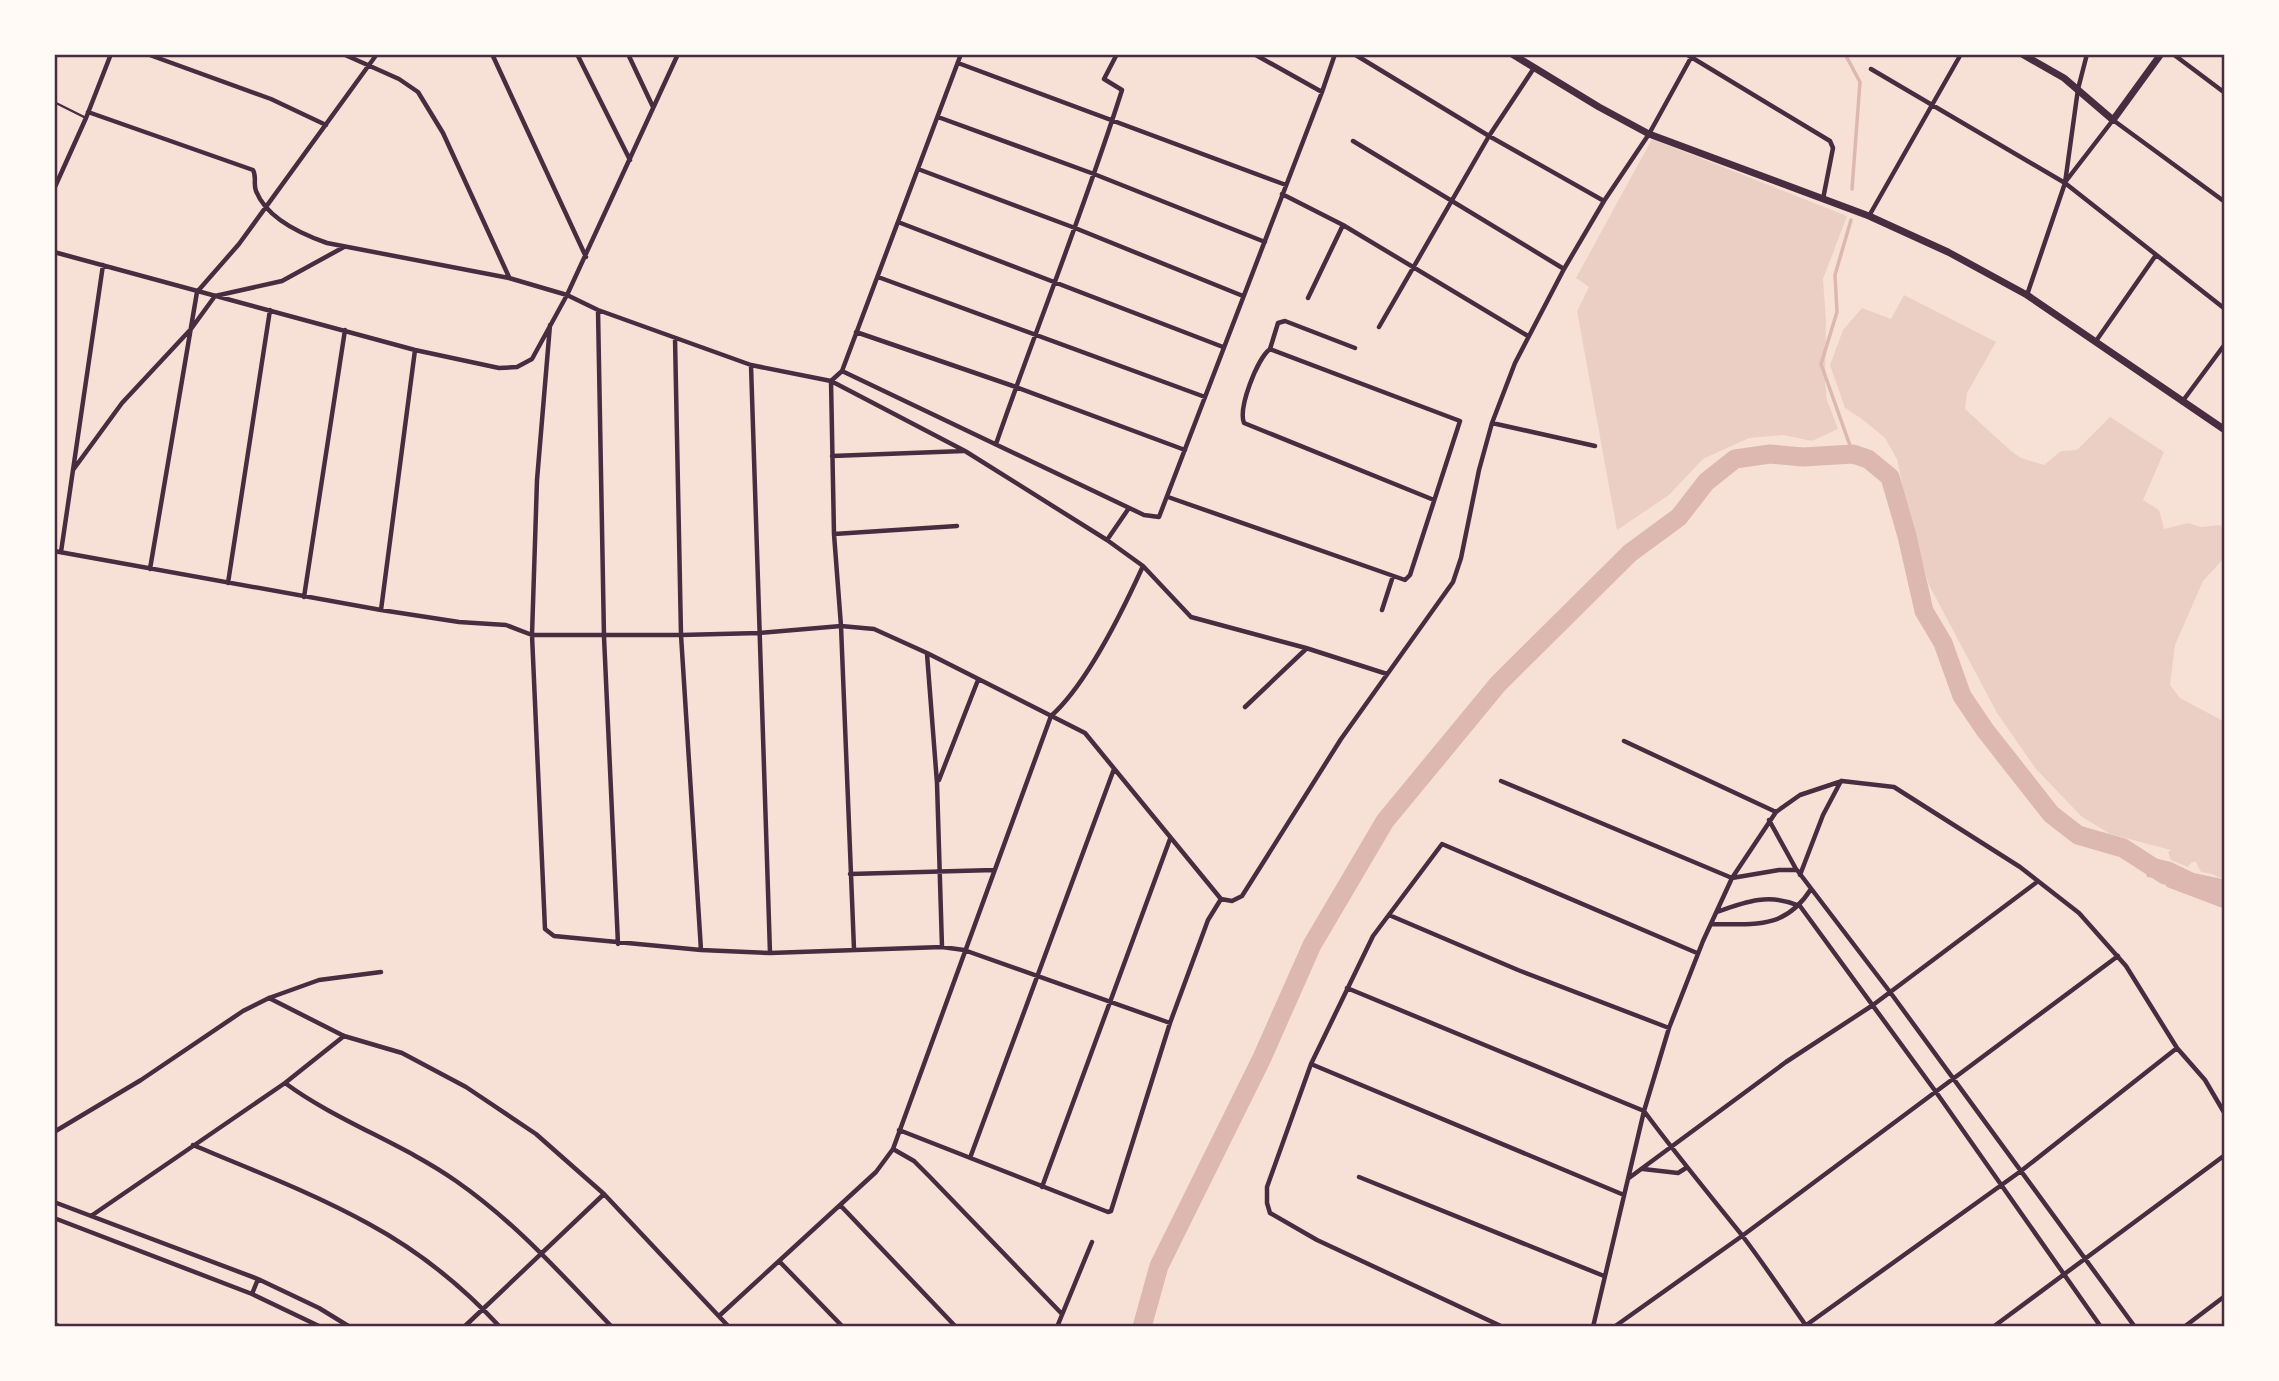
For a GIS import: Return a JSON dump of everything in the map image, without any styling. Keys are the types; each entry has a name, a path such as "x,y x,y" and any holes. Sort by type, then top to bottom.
{"main road":[{"path":"1512,54 1649,134 1869,216 1948,252 2027,295 2225,430"},
{"path":"2022,54 2064,78 2113,120 2161,54"}],"street":[{"path":"54,189 111,54"},
{"path":"146,54 271,99 326,125"},
{"path":"343,54 370,65 418,92 430,110 509,278"},
{"path":"150,569 198,292 239,244 377,54"},
{"path":"492,54 586,257"},
{"path":"577,54 630,160"},
{"path":"628,54 653,108"},
{"path":"54,252 415,350 499,368 517,367 532,359 567,295 678,54"},
{"path":"854,949 841,626 834,534 831,381 842,371 961,54"},
{"path":"996,444 1113,121 1122,90 1104,79 1117,54"},
{"path":"1254,54 1322,92"},
{"path":"842,371 1144,515 1159,517 1335,54"},
{"path":"1354,54 1489,136 1604,201"},
{"path":"1869,216 1961,54"},
{"path":"2027,295 2065,183 2078,89 2087,54"},
{"path":"2173,54 2225,93"},
{"path":"54,551 381,610 459,622 506,625 532,635 759,633 841,626 874,629 1085,733 1221,899 1232,901 1242,896 1341,739 1453,582 1479,470 1503,392 1564,269 1604,201 1649,134 1690,55 1823,134 1830,141 1833,148 1823,199"},
{"path":"958,63 1286,185"},
{"path":"1379,327 1489,136 1534,68"},
{"path":"1871,69 2065,183 2225,309"},
{"path":"88,112 253,170 256,174 255,186 265,205 285,223 303,234 344,246 509,278 567,295 598,310 751,365 831,381 965,451 1107,540 1143,566 1191,617 1306,648 1387,674"},
{"path":"938,117 1094,174 1265,242"},
{"path":"2065,183 2113,120 2225,202"},
{"path":"1353,141 1564,269"},
{"path":"918,169 1244,296"},
{"path":"1282,194 1343,225 1528,337"},
{"path":"898,222 1223,346"},
{"path":"1308,298 1343,225"},
{"path":"73,470 122,404 191,329 215,296 282,281 344,246"},
{"path":"2096,341 2156,255"},
{"path":"61,552 103,265"},
{"path":"878,277 1205,397"},
{"path":"228,583 270,310"},
{"path":"598,310 604,636 618,944"},
{"path":"1355,348 1285,321 1278,323 1270,349 1258,361 1242,414 1244,423 1434,500"},
{"path":"550,325 537,480 532,635 545,929 554,936 701,950 770,953 942,947 964,950 1170,1023"},
{"path":"304,597 345,330"},
{"path":"856,332 1016,387 1185,450"},
{"path":"675,338 681,635 701,950"},
{"path":"2182,402 2225,344"},
{"path":"1168,496 1405,580 1410,575 1461,421 1270,349"},
{"path":"381,610 415,350"},
{"path":"751,365 770,953"},
{"path":"1492,422 1595,446"},
{"path":"832,456 965,451"},
{"path":"1107,540 1129,508"},
{"path":"834,534 957,526"},
{"path":"719,1316 876,1172 893,1149 1051,716 1074,690 1118,618 1143,566"},
{"path":"1382,610 1393,576"},
{"path":"1245,707 1306,648"},
{"path":"927,653 937,783 942,947"},
{"path":"937,783 978,680"},
{"path":"1624,741 1776,811"},
{"path":"970,1158 1114,769"},
{"path":"1501,781 1732,878 1779,870 1798,872"},
{"path":"1798,872 1823,815 1842,781"},
{"path":"1593,1327 1644,1111 1669,1028 1697,953 1732,878 1769,820 1776,811 1800,795 1842,781 1894,787 2007,859 2079,913 2119,956 2177,1048 2205,1080 2225,1114"},
{"path":"1769,820 1798,872 1890,992 2135,1327"},
{"path":"1042,1187 1170,839"},
{"path":"1503,1327 1317,1240 1270,1213 1267,1187 1311,1064 1373,936 1442,844 1697,953"},
{"path":"850,874 994,870"},
{"path":"1629,1179 1786,1062 1890,992 2037,882"},
{"path":"1711,924 1767,924 1800,906 1811,889"},
{"path":"1716,912 1764,897 1777,898 1800,906 1936,1092 2101,1327"},
{"path":"899,1130 1042,1187 1111,1211 1170,1023 1208,920 1221,899"},
{"path":"1389,915 1518,970 1669,1028"},
{"path":"1614,1327 1742,1236 2119,956"},
{"path":"54,1132 269,998 319,980 381,972"},
{"path":"1347,988 1644,1111 1673,1146 1686,1168 1742,1236 1806,1326 2021,1171 2177,1048"},
{"path":"269,998 344,1036 401,1053 466,1087 536,1134 604,1195 729,1327"},
{"path":"91,1216 285,1083 344,1036"},
{"path":"1311,1064 1624,1195"},
{"path":"285,1083 314,1104 398,1146 454,1180 503,1215 612,1327"},
{"path":"193,1145 316,1198 370,1225 418,1256 483,1308 500,1327"},
{"path":"893,1149 914,1161 1062,1314"},
{"path":"1993,1327 2225,1155"},
{"path":"1643,1169 1678,1173 1686,1168"},
{"path":"1360,1177 1604,1276"},
{"path":"464,1327 604,1195"},
{"path":"54,1202 258,1279 319,1308 350,1327"},
{"path":"840,1205 956,1327"},
{"path":"54,1219 251,1294 321,1327"},
{"path":"54,1226 62,1221"},
{"path":"1057,1327 1092,1242"},
{"path":"779,1261 843,1327"},
{"path":"251,1294 258,1279"},
{"path":"2184,1327 2225,1296"},
{"path":"54,1324 61,1327"}],"lane":[{"path":"54,102 86,118"}],"shaded area":[{"path":"1652,139 1847,216 1823,279 1826,320 1825,382 1827,400 1838,429 1812,441 1783,435 1749,438 1703,459 1669,495 1617,530 1577,311 1589,287 1576,278"},
{"path":"1904,295 1996,342 1967,393 1965,409 2011,451 2021,458 2044,465 2061,451 2077,450 2110,417 2164,452 2143,500 2159,510 2164,529 2188,523 2201,527 2220,525 2225,530 2225,557 2203,581 2175,645 2170,685 2180,698 2225,722 2225,880 2201,872 2196,862 2192,862 2188,867 2171,860 2168,852 2171,850 2110,834 2081,816 2036,769 1997,713 1929,585 1909,517 1897,459 1885,438 1845,408 1830,365 1843,330 1862,308 1891,319"},
{"path":"2145,851 2154,858 2171,862 2194,873 2225,881 2225,909 2167,887 2161,879 2147,877 2144,867"}],"waterway":[{"path":"1845,54 1860,82 1852,189"},
{"path":"1851,220 1835,275 1837,312 1821,364 1853,454"},
{"path":"1142,1327 1159,1266 1261,1060 1312,945 1385,821 1498,684 1630,553 1679,517 1706,482 1735,459 1770,454 1803,457 1853,454 1868,459 1890,477 1924,611 1943,643 1962,696 1985,730 2051,814 2078,835 2123,848 2165,875"}]}
